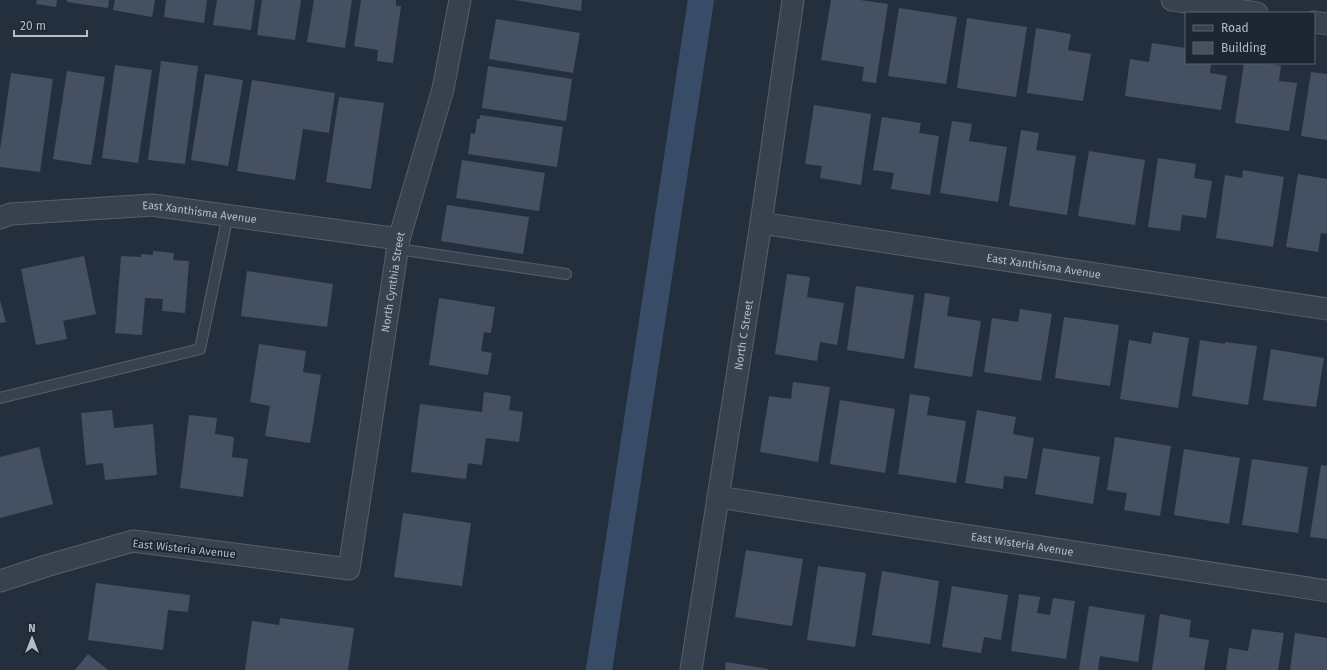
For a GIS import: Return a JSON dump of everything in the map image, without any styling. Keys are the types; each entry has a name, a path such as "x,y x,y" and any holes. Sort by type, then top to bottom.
{"street":[{"name":"North Cynthia Street","path":"349,569 398,244 443,89 460,0"},
{"name":"North C Street","path":"691,670 761,223 793,0"},
{"path":"1172,0 1250,12"},
{"path":"1315,22 1327,24"},
{"name":"East Xanthisma Avenue","path":"0,218 11,214 152,205 228,215 398,244"},
{"name":"East Xanthisma Avenue","path":"761,223 1327,309"},
{"name":"East Wisteria Avenue","path":"718,496 1327,591"},
{"name":"East Wisteria Avenue","path":"0,581 133,541 349,569"}],"lane":[{"path":"0,398 200,349 228,215"},
{"path":"398,244 566,274"}],"building":[{"path":"37,0 57,0 56,7 36,4"},
{"path":"67,0 109,0 108,8 67,2"},
{"path":"115,0 155,0 152,17 113,10"},
{"path":"166,0 207,0 204,23 164,17"},
{"path":"217,0 255,0 251,30 213,25"},
{"path":"262,0 301,0 295,40 257,35"},
{"path":"314,0 352,0 345,48 307,42"},
{"path":"361,0 396,0 396,6 401,6 393,63 377,61 378,50 354,46"},
{"path":"515,0 582,0 581,11"},
{"path":"831,0 860,0 888,4 876,83 862,81 864,67 821,60"},
{"path":"899,8 957,17 946,84 888,76"},
{"path":"967,18 1027,27 1016,97 957,88"},
{"path":"496,19 580,33 573,73 489,59"},
{"path":"1036,28 1071,34 1068,50 1091,54 1083,101 1027,93"},
{"path":"1152,43 1185,48 1185,64 1211,64 1210,73 1227,76 1221,110 1125,96 1130,59 1149,62"},
{"path":"161,61 198,66 185,164 148,160"},
{"path":"1244,64 1268,64 1281,66 1279,81 1297,83 1289,131 1235,123"},
{"path":"115,65 152,70 138,163 102,158"},
{"path":"488,66 572,79 566,121 482,108"},
{"path":"67,71 105,77 91,165 53,159"},
{"path":"1311,72 1327,74 1327,140 1301,136"},
{"path":"11,73 53,79 40,172 0,167 0,150"},
{"path":"205,74 243,80 228,166 191,160"},
{"path":"252,80 335,93 329,133 303,129 295,180 237,171"},
{"path":"339,97 384,103 371,189 326,182"},
{"path":"814,105 871,114 861,185 820,178 822,166 805,164"},
{"path":"480,115 563,127 557,167 468,154 471,133 475,134 477,119 480,119"},
{"path":"882,117 921,123 919,133 939,136 930,195 891,189 894,173 873,170"},
{"path":"952,121 972,124 969,141 1007,147 998,202 940,193"},
{"path":"1021,130 1039,133 1036,150 1076,156 1067,215 1009,206"},
{"path":"1089,151 1145,160 1135,225 1078,216"},
{"path":"1158,158 1196,164 1194,178 1212,181 1206,218 1182,215 1180,231 1148,227"},
{"path":"462,160 545,173 539,211 456,198"},
{"path":"1243,170 1284,177 1273,247 1216,238 1225,175 1242,178"},
{"path":"1298,174 1327,179 1327,234 1321,233 1318,252 1286,247"},
{"path":"447,205 529,217 523,254 441,241"},
{"path":"153,251 174,253 173,260 189,261 185,313 162,311 163,299 145,298 142,335 115,333 121,256 141,257 141,254 153,255"},
{"path":"84,256 96,314 63,321 67,339 36,345 21,269"},
{"path":"247,271 333,284 327,327 241,316"},
{"path":"787,274 810,277 807,297 844,303 837,345 820,342 817,361 775,354"},
{"path":"856,286 914,295 904,359 847,350"},
{"path":"925,293 950,297 947,316 981,321 972,377 914,368"},
{"path":"439,298 495,307 491,333 484,332 481,351 492,353 488,375 429,365"},
{"path":"0,300 6,322 0,323"},
{"path":"1020,309 1052,314 1041,381 984,372 992,318 1018,322"},
{"path":"1064,317 1119,325 1110,386 1055,378"},
{"path":"1153,332 1189,338 1178,408 1120,399 1129,340 1151,344"},
{"path":"1200,340 1225,344 1225,342 1257,346 1248,405 1192,396"},
{"path":"259,344 306,351 303,372 321,375 310,443 265,436 270,406 250,402"},
{"path":"1271,349 1324,358 1316,407 1263,400"},
{"path":"793,382 830,387 818,462 760,452 769,396 791,399"},
{"path":"484,392 511,396 509,410 523,412 519,442 486,438 482,465 468,463 466,479 411,472 420,404 482,412"},
{"path":"910,394 930,397 927,415 966,421 956,483 898,474"},
{"path":"840,400 895,409 885,473 830,464"},
{"path":"112,410 114,428 153,424 157,475 105,480 103,463 86,465 81,413"},
{"path":"977,410 1016,417 1013,434 1034,438 1027,479 1004,476 1003,489 965,483"},
{"path":"189,415 217,418 215,434 234,437 232,457 248,459 243,497 180,488"},
{"path":"1115,437 1171,446 1160,516 1124,510 1127,493 1107,490"},
{"path":"39,447 53,504 0,518 0,457"},
{"path":"1043,448 1100,457 1093,504 1035,494"},
{"path":"1184,449 1240,458 1229,524 1174,515"},
{"path":"1252,459 1308,467 1298,533 1242,525"},
{"path":"1321,465 1327,466 1327,539 1310,537"},
{"path":"403,513 471,523 462,586 394,577"},
{"path":"746,550 803,559 792,626 735,617"},
{"path":"818,566 866,573 855,647 807,640"},
{"path":"882,571 939,581 930,644 872,635"},
{"path":"96,583 190,595 188,612 168,610 163,650 88,640"},
{"path":"952,586 1008,595 1001,640 984,637 981,653 942,647"},
{"path":"1019,594 1040,597 1037,613 1050,615 1053,598 1075,601 1066,659 1011,651"},
{"path":"1089,606 1145,615 1138,662 1100,656 1098,670 1079,670"},
{"path":"1160,614 1191,620 1189,637 1209,640 1204,670 1152,670"},
{"path":"280,618 354,628 348,670 245,670 252,621 279,625"},
{"path":"1252,629 1284,633 1278,670 1226,670 1229,648 1248,651"},
{"path":"1295,633 1327,638 1327,670 1290,670"},
{"path":"88,654 108,670 75,670"},
{"path":"726,662 768,669 768,670 725,670"}],"waterway":[{"path":"599,670 701,0"}]}
